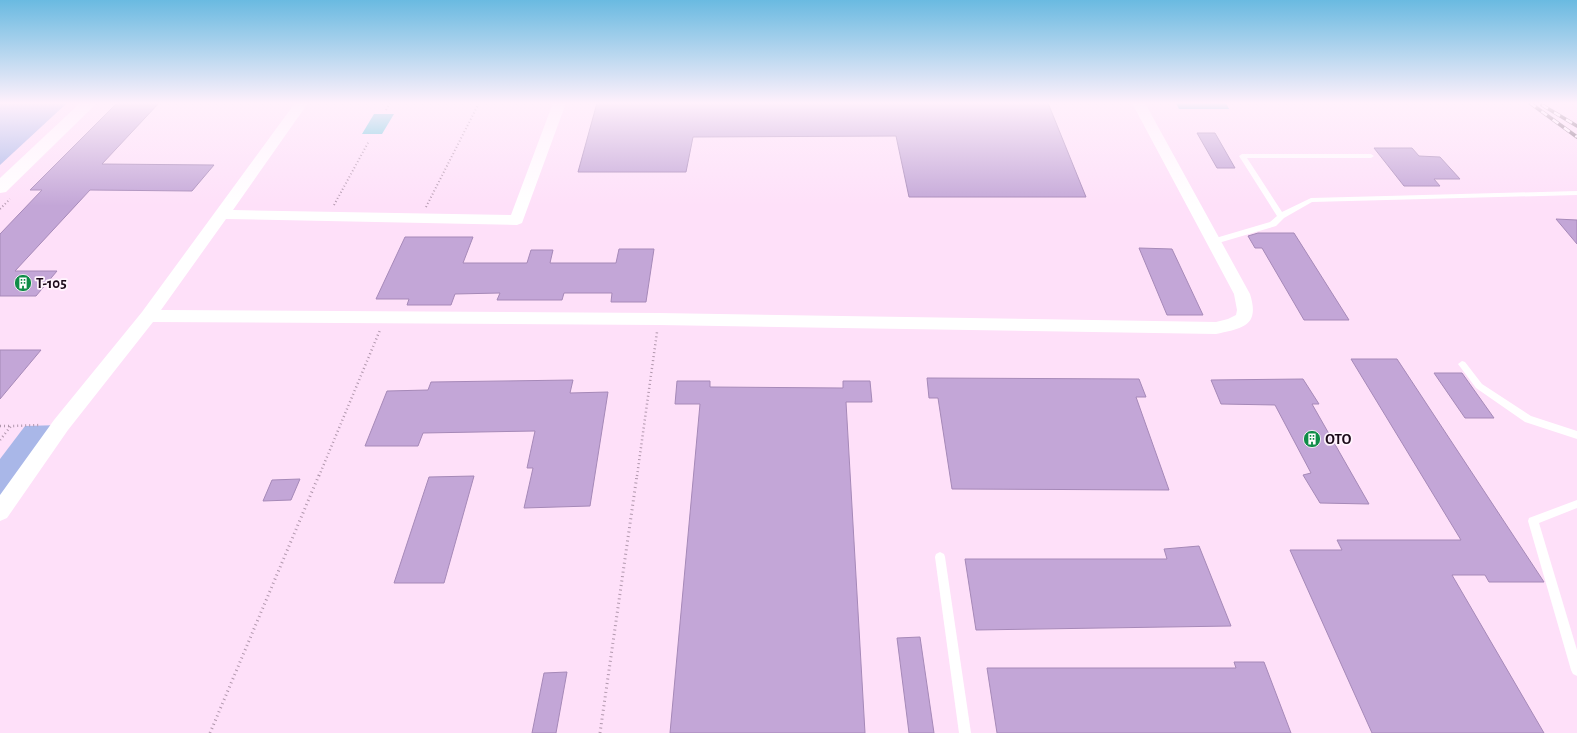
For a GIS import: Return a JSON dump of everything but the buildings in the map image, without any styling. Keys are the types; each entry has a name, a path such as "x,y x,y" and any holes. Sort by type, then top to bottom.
{"main road":[{"path":"0,188 53,137"}],"street":[{"path":"0,512 61,425 148,316 278,137"},
{"path":"223,214 420,220 517,220 547,137"},
{"path":"148,316 659,319 1216,328 1237,324 1245,317 1246,307 1242,294 1212,242 1156,137"}],"lane":[{"path":"1281,216 1242,156 1371,156"},
{"path":"1212,242 1273,224 1281,216 1311,200 1577,193"},
{"path":"1462,364 1479,386 1528,419 1577,435"},
{"path":"1577,504 1533,521 1577,670"},
{"path":"940,557 965,733"}],"path":[{"path":"420,220 461,137"},
{"path":"328,217 369,141"},
{"path":"210,733 385,318"},
{"path":"600,733 659,319"},
{"path":"0,426 61,425"},
{"path":"0,440 11,426"}],"shaded area":[{"path":"0,137 30,137 0,165"},
{"path":"61,425 0,512 0,459 25,426"}],"place":[{"name":"Т-105","path":"23,283"},
{"name":"ОТО","path":"1312,439"}]}
